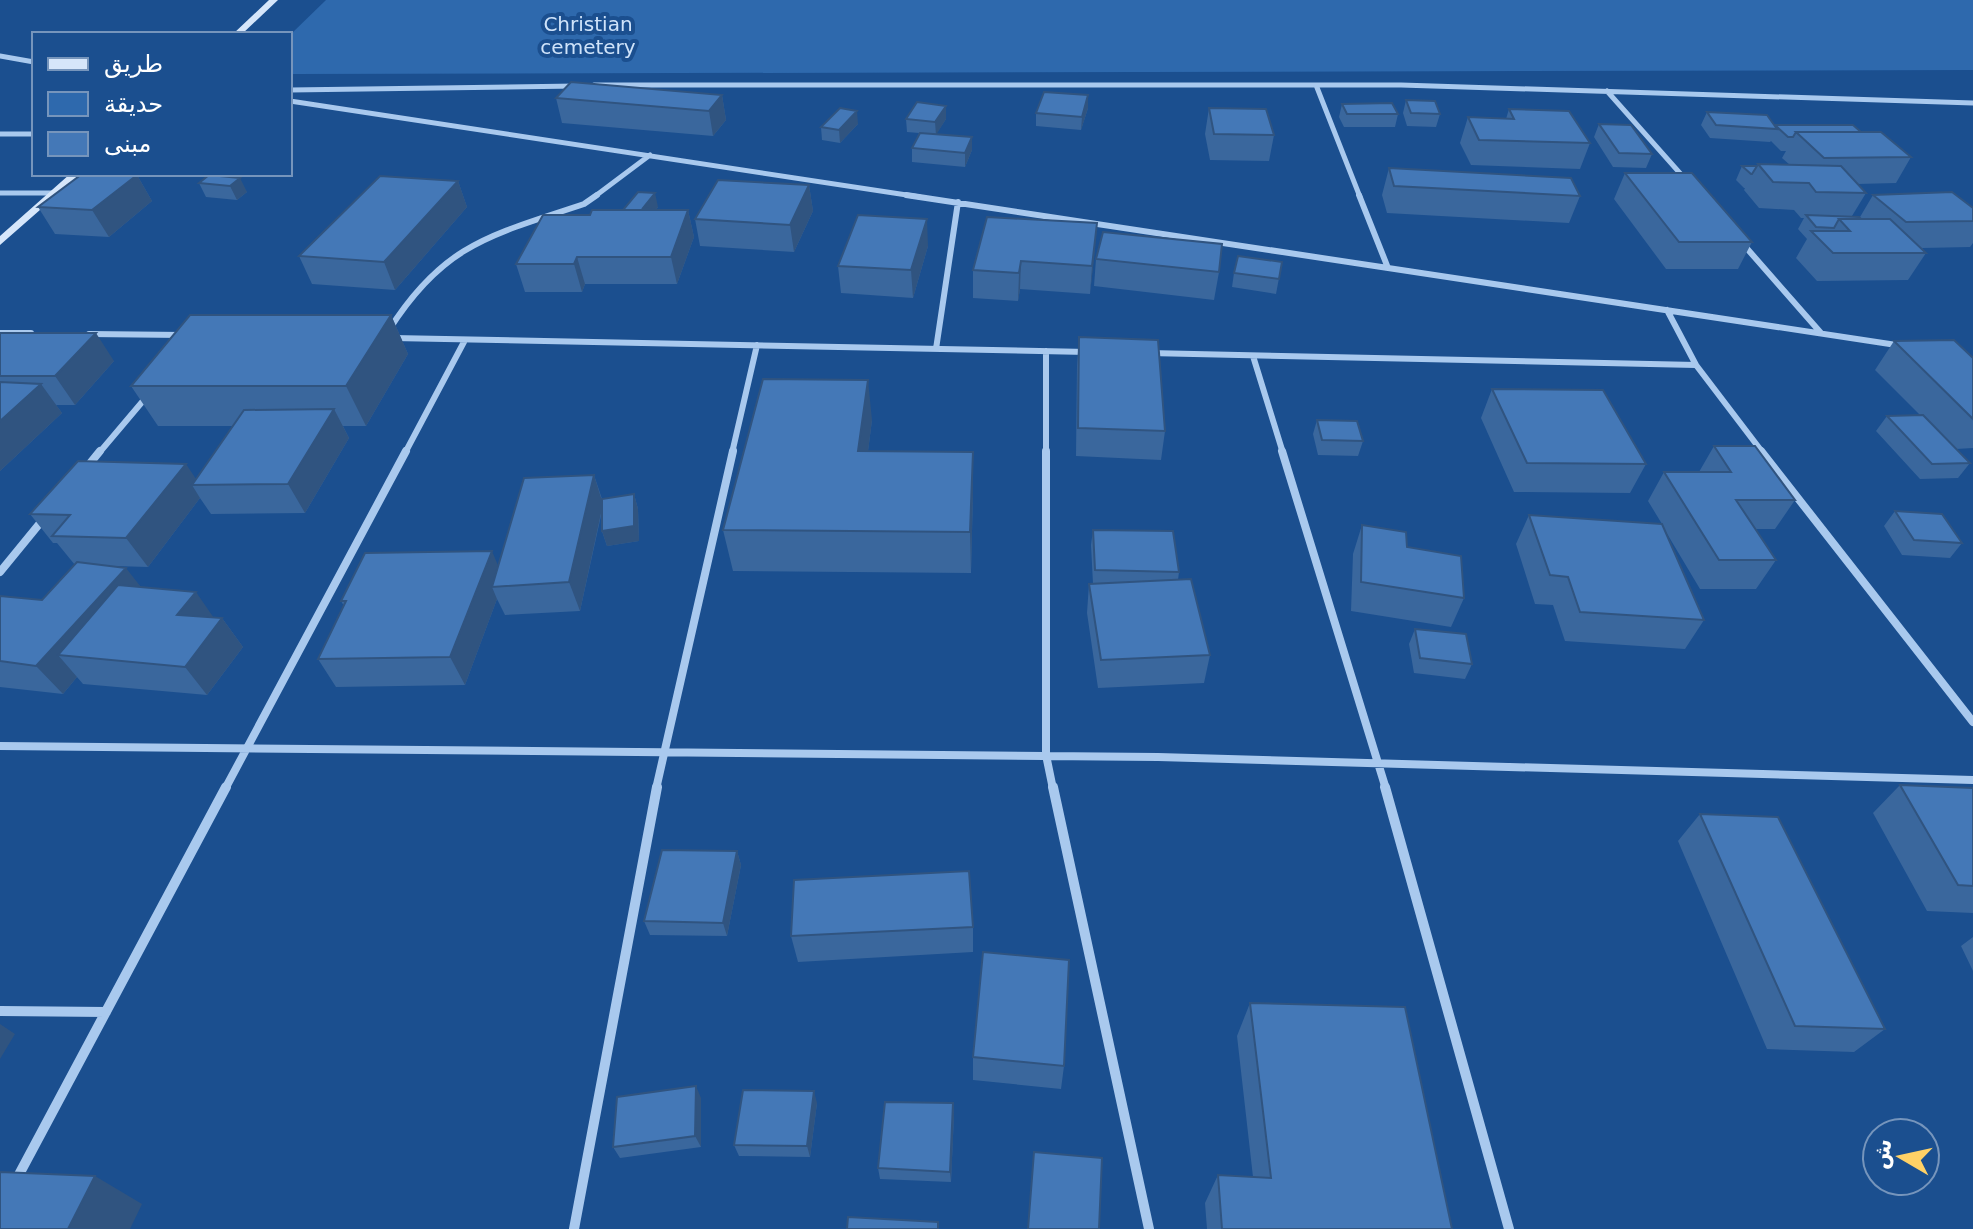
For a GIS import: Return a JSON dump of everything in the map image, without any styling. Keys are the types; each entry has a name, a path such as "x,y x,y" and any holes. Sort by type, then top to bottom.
{"street":[{"path":"239,32 274,0"},
{"path":"0,56 32,62"},
{"path":"292,90 660,84 1316,85 1973,103"},
{"path":"1316,85 1388,268"},
{"path":"1607,91 1689,183"},
{"path":"292,101 1912,347"},
{"path":"0,134 32,134"},
{"path":"650,155 607,190 584,204 481,239 451,258 410,297 384,337 1094,352"},
{"path":"0,242 74,176"},
{"path":"0,193 55,193"},
{"path":"936,349 958,202"},
{"path":"1740,241 1822,333"},
{"path":"1667,310 1696,365 1844,560 1973,722"},
{"path":"0,333 46,333"},
{"path":"76,334 198,335"},
{"path":"7,1198 465,340"},
{"path":"574,1229 663,753 757,345"},
{"path":"1046,351 1046,755 1149,1229"},
{"path":"1142,353 1696,365"},
{"path":"1253,356 1378,761 1509,1229"},
{"path":"85,469 157,384"},
{"path":"0,572 55,505"},
{"path":"0,746 248,751 1046,755 1378,761 1973,780"},
{"path":"0,1011 106,1012"}],"green space":[{"name":"Christian cemetery","path":"326,0 1973,0 1973,70 292,74 292,33"}],"building":[{"path":"571,82 722,95 709,111 556,98"},
{"path":"1044,92 1088,95 1082,117 1036,113"},
{"path":"1406,100 1435,101 1440,114 1411,113"},
{"path":"917,102 946,106 935,122 906,119"},
{"path":"1392,103 1398,114 1347,114 1342,104"},
{"path":"840,108 857,111 839,130 821,127"},
{"path":"1209,108 1266,109 1274,135 1214,134"},
{"path":"1509,109 1569,111 1590,143 1479,140 1468,117 1514,119"},
{"path":"1707,112 1767,115 1777,129 1716,125"},
{"path":"1599,124 1631,125 1652,154 1619,153"},
{"path":"1775,125 1853,125 1861,132 1796,132 1793,137 1788,137"},
{"path":"1796,132 1881,132 1911,157 1824,158"},
{"path":"920,133 972,137 965,153 912,148"},
{"path":"1758,164 1841,166 1866,193 1816,192 1809,183 1773,182"},
{"path":"1742,166 1757,166 1751,174"},
{"path":"1389,168 1571,178 1580,196 1394,186"},
{"path":"1625,173 1692,173 1752,242 1679,242"},
{"path":"79,176 136,176 92,210 38,207"},
{"path":"208,176 240,178 230,186 199,183"},
{"path":"380,176 458,181 384,262 299,256"},
{"path":"718,180 809,185 790,225 695,219"},
{"path":"638,192 655,193 643,208 655,210 623,210"},
{"path":"1952,192 1973,208 1973,221 1906,222 1873,195"},
{"path":"592,210 688,210 671,257 577,257 574,264 516,264 543,215 590,215"},
{"path":"858,215 927,219 911,270 838,266"},
{"path":"1806,215 1861,219 1839,219 1834,228 1816,227"},
{"path":"987,217 1097,223 1092,266 1021,261 1019,273 973,270"},
{"path":"1839,219 1890,219 1926,253 1833,253 1811,231 1850,231"},
{"path":"1103,232 1222,244 1219,272 1096,259"},
{"path":"1238,256 1282,262 1279,279 1234,273"},
{"path":"190,315 391,315 346,386 131,386"},
{"path":"0,333 96,333 55,376 0,376"},
{"path":"1079,337 1158,340 1165,431 1078,428"},
{"path":"1954,340 1973,358 1973,419 1894,341"},
{"path":"763,379 868,380 858,451 973,452 970,532 723,530"},
{"path":"0,382 41,384 0,421"},
{"path":"1492,389 1603,390 1646,464 1527,463"},
{"path":"334,409 288,484 192,485 244,410"},
{"path":"1923,415 1970,463 1932,464 1887,416"},
{"path":"1317,420 1357,421 1363,441 1322,440"},
{"path":"1714,446 1755,446 1795,500 1736,500 1776,560 1719,560 1664,472 1731,472"},
{"path":"78,461 186,464 126,538 52,536 70,515 30,514"},
{"path":"594,475 569,582 492,587 524,478"},
{"path":"634,494 634,526 602,531 602,499"},
{"path":"1895,511 1942,514 1962,543 1914,540"},
{"path":"1529,515 1662,524 1704,620 1580,612 1568,577 1550,575"},
{"path":"1362,525 1406,532 1407,547 1461,556 1464,598 1361,582"},
{"path":"1093,530 1173,531 1179,572 1095,570"},
{"path":"492,551 450,657 318,659 346,601 341,601 365,553"},
{"path":"77,562 126,568 36,666 0,661 0,596 42,600"},
{"path":"1191,579 1210,655 1101,660 1089,584"},
{"path":"118,585 196,592 177,615 222,618 185,667 58,655"},
{"path":"1415,629 1466,634 1472,664 1420,658"},
{"path":"1900,785 1973,788 1973,886 1958,885"},
{"path":"1700,814 1778,817 1885,1029 1795,1026"},
{"path":"662,850 737,851 723,923 644,921"},
{"path":"969,871 973,927 791,936 794,880"},
{"path":"983,952 1069,960 1064,1066 973,1057"},
{"path":"1250,1003 1405,1007 1452,1229 1222,1229 1218,1175 1271,1178"},
{"path":"696,1086 695,1136 613,1147 617,1097"},
{"path":"743,1090 814,1091 807,1146 734,1145"},
{"path":"885,1102 953,1103 950,1172 878,1168"},
{"path":"1034,1152 1102,1158 1099,1229 1028,1229"},
{"path":"0,1172 95,1176 68,1229 0,1229"},
{"path":"848,1217 938,1222 938,1229 847,1229"}]}
